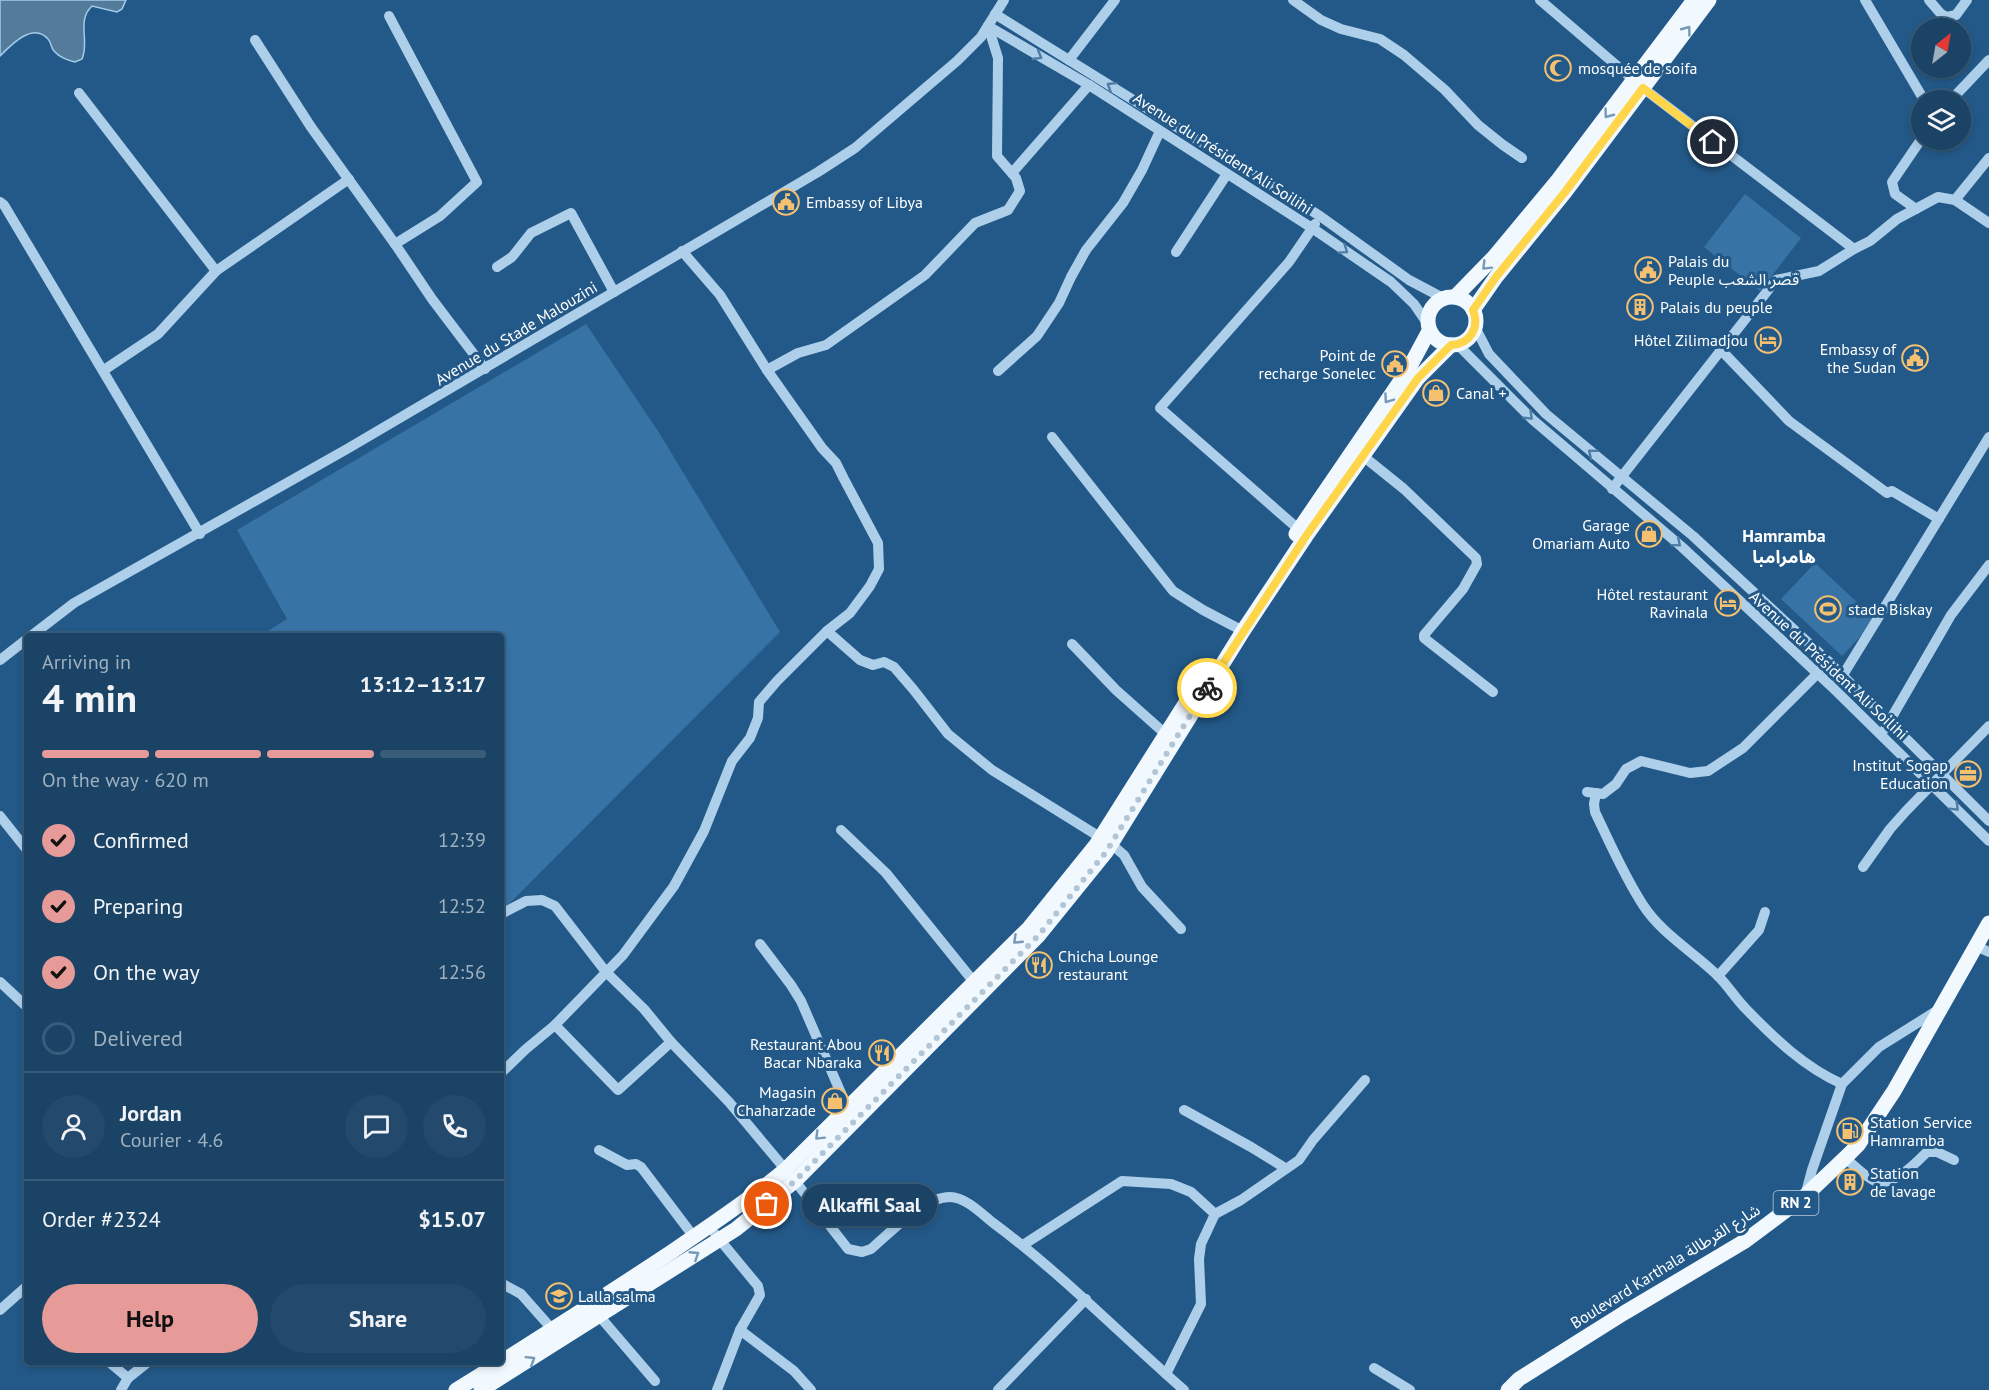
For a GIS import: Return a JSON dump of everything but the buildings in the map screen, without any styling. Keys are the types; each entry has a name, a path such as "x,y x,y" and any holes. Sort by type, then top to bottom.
{"main road":[{"path":"1473,310 1496,277 1558,201 1694,0"},
{"path":"481,1390 595,1311 762,1189 790,1175 847,1107 978,987 1038,936 1106,841 1169,737 1408,370 1428,327 1431,308 1449,298 1494,257 1709,0"},
{"path":"1302,533 1363,456 1418,378 1455,345 1469,338 1476,321 1473,310 1466,301 1449,298"},
{"path":"1428,327 1438,341 1455,345"},
{"name":"Boulevard Karthala شارع القرطالة","path":"1508,1390 1519,1378 1745,1241 1804,1196 1845,1158 1858,1145 1894,1091 1938,1010 1983,949 1989,923"},
{"path":"504,1360 552,1329 595,1311 736,1229 978,987"},
{"path":"456,1390 496,1365"}],"street":[{"name":"Avenue du Stade Malouzini","path":"35,633 75,603 200,534 485,369 855,148 957,61 976,42 1004,0"},
{"path":"1069,60 1115,0"},
{"path":"1293,0 1321,20 1341,29 1380,39 1445,90 1478,125 1522,158"},
{"path":"1540,0 1638,83 1854,249"},
{"path":"1865,0 1918,90"},
{"path":"1929,0 1941,14 1947,17 1956,15 1967,0"},
{"path":"389,16 477,182 440,216 395,243"},
{"name":"Avenue du Président Ali Soilihi","path":"991,21 1069,60 1320,216 1409,280 1449,298"},
{"name":"Avenue du Président Ali Soilihi","path":"991,21 1312,228 1391,282 1414,304 1428,327"},
{"path":"767,370 798,353 825,345 925,275 975,224 1008,210 1020,191 1016,178 997,156 998,58 991,21"},
{"path":"255,40 311,127 395,243 432,299 485,369"},
{"path":"1960,90 1989,60"},
{"path":"1012,173 1089,85"},
{"path":"79,93 216,271"},
{"path":"998,371 1037,336 1048,320 1086,250 1123,203 1142,170 1160,131"},
{"path":"1914,150 1892,182 1895,194 1916,209"},
{"path":"1955,200 1989,158"},
{"path":"1176,252 1227,174"},
{"path":"104,370 158,334 216,271 349,179"},
{"path":"1612,489 1776,280 1819,271 1854,249 1863,246 1889,224 1938,197 1955,200 1989,223"},
{"path":"0,202 4,205 104,370 200,534"},
{"path":"497,267 512,257 531,233 571,213 614,292"},
{"path":"1302,533 1161,408 1289,262 1320,216"},
{"path":"504,1070 555,1025 623,955 679,877 704,831 732,760 750,738 758,718 759,702 827,631 850,613 870,586 879,569 878,543 836,463 822,448 767,370 720,295 682,251"},
{"name":"Avenue du Président Ali Soilihi","path":"1475,327 1489,354 1546,414 1693,537 1843,675 1989,821"},
{"name":"Avenue du Président Ali Soilihi","path":"1455,345 1533,420 1682,547 1831,686 1989,841"},
{"path":"1721,350 1789,421 1887,494 1892,491 1940,519"},
{"path":"1052,437 1173,591 1203,610 1239,628"},
{"path":"1831,686 1843,675 1989,437"},
{"path":"1363,456 1404,489 1476,558 1477,564 1463,589 1424,635 1424,638 1493,692"},
{"path":"1881,734 1890,724 1951,615 1989,565"},
{"path":"827,631 860,660 873,664 884,662 894,667 948,734 992,770 1106,841 1124,855 1142,887 1181,930"},
{"path":"0,660 24,641"},
{"path":"1072,644 1116,690 1169,737"},
{"path":"1829,662 1743,748 1708,771 1689,773 1641,761 1626,769 1616,784 1603,794 1592,793 1595,812 1619,862 1644,905 1662,927 1718,976 1744,1007 1798,1058 1842,1084"},
{"path":"1863,867 1890,829 1989,726"},
{"path":"0,816 24,846"},
{"path":"841,830 886,873 978,987"},
{"path":"504,912 526,901 542,900 555,906 606,972 644,1009 671,1042 729,1102 848,1249 854,1252 871,1249 919,1209 937,1198 952,1196 966,1202 1023,1245 1086,1299 1184,1390"},
{"path":"1718,976 1759,930 1765,912"},
{"path":"760,944 801,1001 847,1107"},
{"path":"0,982 24,1004"},
{"path":"1804,1196 1842,1084 1879,1047 1938,1010"},
{"path":"555,1025 618,1090 671,1042"},
{"path":"1166,1374 1201,1304 1199,1259 1201,1244 1215,1214 1299,1160 1313,1140 1365,1080"},
{"path":"1184,1110 1285,1168"},
{"path":"599,1150 627,1165 636,1164 642,1167 694,1237"},
{"path":"1845,1158 1873,1181 1881,1183 1904,1173 1926,1152 1937,1152 1954,1160"},
{"path":"1023,1245 1122,1181 1171,1184 1191,1192 1215,1214"},
{"path":"710,1226 758,1286 760,1295 740,1330 717,1390"},
{"path":"504,1285 521,1294 552,1329"},
{"path":"0,1310 24,1289"},
{"path":"998,1390 1086,1299"},
{"path":"595,1311 655,1380"},
{"path":"740,1330 794,1371 811,1390"},
{"path":"113,1365 128,1378"},
{"path":"121,1390 128,1378 144,1365"},
{"path":"1374,1368 1410,1390"}],"shaded area":[{"path":"0,0 126,0 122,9 117,12 92,6 87,12 84,25 84,52 82,59 75,62 59,55 53,50 48,39 36,33 22,37 0,56"},
{"path":"1745,194 1801,238 1760,291 1704,247"},
{"path":"586,324 658,431 780,632 504,909 504,633 265,633 287,619 237,530"},
{"name":"stade Biskay","path":"1815,563 1876,620 1842,656 1781,599"}],"way so far":[{"path":"767,1204 795,1181 1038,936 1106,852 1207,688"}],"place":[{"name":"mosquée de soifa","path":"1558,68"},
{"name":"Embassy of Libya","path":"786,202"},
{"name":"Palais du Peuple قصر الشعب","path":"1648,270"},
{"name":"Palais du peuple","path":"1640,307"},
{"name":"Hôtel Zilimadjou","path":"1768,340"},
{"name":"Embassy of the Sudan","path":"1915,358"},
{"name":"Point de recharge Sonelec","path":"1395,364"},
{"name":"Canal +","path":"1436,393"},
{"name":"Garage Omariam Auto","path":"1649,534"},
{"name":"Hôtel restaurant Ravinala","path":"1728,603"},
{"name":"stade Biskay","path":"1828,609"},
{"name":"Institut Sogap Education","path":"1968,774"},
{"name":"Chicha Lounge restaurant","path":"1039,965"},
{"name":"Restaurant Abou Bacar Nbaraka","path":"882,1053"},
{"name":"Magasin Chaharzade","path":"835,1101"},
{"name":"Station Service Hamramba","path":"1850,1131"},
{"name":"Station de lavage","path":"1850,1182"},
{"name":"Alkaffil Saal","path":"767,1204"},
{"name":"Lalla salma","path":"559,1296"}],"district":[{"name":"Hamramba هامرامبا","path":"1784,546"}],"route":[{"path":"1207,688 1306,536 1418,378 1451,345 1464,342 1473,333 1476,321 1473,310 1496,277 1565,192 1643,88 1713,142"}]}
